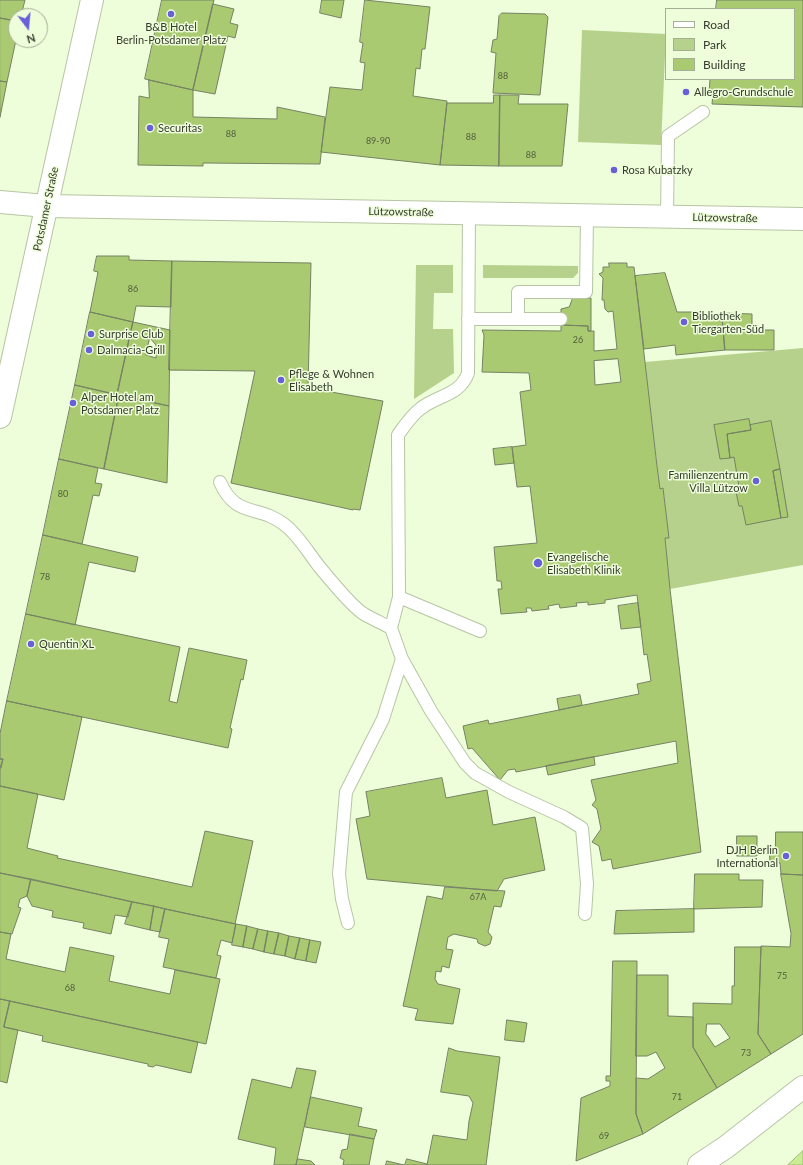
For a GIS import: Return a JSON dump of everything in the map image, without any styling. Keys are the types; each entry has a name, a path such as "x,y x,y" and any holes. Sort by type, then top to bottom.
{"street":[{"name":"Potsdamer Straße","path":"0,417 92,0"},
{"name":"Lützowstraße","path":"0,202 46,206 803,219"},
{"path":"699,1165 726,1147 803,1087"}],"lane":[{"path":"667,217 668,136 703,112"},
{"path":"469,214 468,373 464,383 457,389 421,408 408,420 398,435 399,597 391,628 402,659 431,711 465,763 475,773 509,792 564,817 582,828 588,884 585,914"},
{"path":"518,319 518,292 586,295 587,216"},
{"path":"468,319 561,319"},
{"path":"220,482 225,494 236,506 266,515 285,525 299,540 326,576 362,613 391,628"},
{"path":"399,597 480,631"},
{"path":"348,923 342,899 339,874 346,792 352,776 383,719 402,659"}],"green space":[{"path":"582,30 665,34 661,145 578,142"},
{"path":"416,265 453,265 453,293 434,293 433,329 453,329 454,373 414,399"},
{"path":"483,265 578,266 578,273 573,278 483,278"},
{"path":"803,348 803,565 670,589 665,538 669,538 663,488 660,489 645,362"}],"shaded area":[{"path":"803,1151 803,1165 788,1165"}],"building":[{"path":"0,0 25,0 23,8 8,8 8,20 0,18"},
{"path":"162,0 214,0 193,90 145,79"},
{"path":"322,0 344,0 341,18 320,13"},
{"path":"365,0 430,7 425,49 422,49 420,69 416,68 413,96 447,101 440,165 321,152 330,87 362,90 365,63 360,62 363,43 360,42"},
{"path":"717,0 803,0 803,107 712,104 713,94 709,93 710,80 795,80 795,8 716,8"},
{"path":"213,4 234,9 230,23 238,25 235,38 228,36 215,94 193,90"},
{"path":"502,13 545,14 548,17 540,95 493,93 496,53 491,52 493,40 497,39 499,16"},
{"path":"0,18 8,20 8,48 14,48 7,82 0,81"},
{"path":"149,80 193,90 193,117 277,119 277,107 325,117 320,164 203,163 203,166 138,165 139,96 149,98"},
{"path":"0,81 7,82 0,117"},
{"path":"494,95 500,95 499,166 440,165 447,103 493,103"},
{"path":"500,95 519,95 518,104 568,104 562,166 499,166"},
{"path":"97,256 129,256 129,260 172,261 171,307 136,306 133,322 90,312 98,272 94,271"},
{"name":"Pflege & Wohnen Elisabeth","path":"172,261 311,263 308,388 383,401 360,510 353,510 231,483 255,371 169,370"},
{"path":"609,263 627,263 627,267 634,267 657,466 660,489 663,488 669,538 665,538 670,589 701,852 613,869 611,859 602,861 599,846 592,842 601,829 597,809 592,805 596,800 591,780 678,763 676,741 516,772 515,769 508,770 500,780 472,748 468,749 463,726 488,720 489,724 639,694 637,684 651,681 647,654 644,655 637,595 605,600 605,603 588,605 588,602 576,603 577,606 560,608 559,604 548,606 549,609 532,611 531,608 526,608 527,612 501,614 498,589 502,589 501,581 497,581 494,547 537,543 530,486 517,487 512,447 526,445 520,392 531,390 529,373 482,372 484,335 482,330 561,331 561,325 588,326 588,331 594,331 594,351 617,349 613,311 608,312 605,309 604,300 602,300 603,278 599,274 603,272 603,267 609,267","holes":["618,359 621,382 595,385 594,361"]},
{"path":"665,273 677,312 694,312 695,319 722,317 725,350 676,355 675,345 644,349 635,276"},
{"path":"573,298 591,298 591,331 588,331 588,326 561,325 561,309 569,307"},
{"path":"90,312 133,322 117,395 75,385"},
{"path":"722,313 752,314 752,330 774,330 774,350 725,350"},
{"path":"133,322 170,330 169,406 117,395","holes":["150,338 156,345 156,358 146,355"]},
{"path":"75,385 119,395 104,469 59,459"},
{"path":"119,395 169,406 167,483 104,469"},
{"path":"749,419 751,430 727,434 730,458 720,459 714,425"},
{"name":"Familienzentrum Villa Lützow","path":"771,421 780,469 773,471 781,518 746,525 742,506 739,506 736,492 740,492 734,457 730,458 727,434 751,430 750,425"},
{"path":"512,447 514,463 495,465 493,449"},
{"path":"59,459 98,468 95,483 102,484 99,496 93,495 82,544 43,535"},
{"path":"780,469 788,517 781,518 773,471"},
{"path":"43,535 138,557 135,572 89,562 75,625 26,614"},
{"path":"638,603 641,627 621,629 618,606"},
{"path":"26,614 180,647 169,701 177,703 189,648 247,660 243,680 241,679 230,728 232,729 228,748 7,701"},
{"path":"580,695 582,705 559,710 557,699"},
{"path":"7,701 82,717 64,800 0,786 0,768 3,759 0,759 0,734"},
{"path":"594,757 595,765 548,775 546,766"},
{"path":"0,759 3,759 1,768 0,768"},
{"path":"442,778 446,798 487,790 493,825 535,817 545,870 504,879 497,891 367,879 356,819 370,816 366,792"},
{"path":"0,786 38,794 27,848 58,856 57,858 192,887 205,831 253,841 235,924 0,873"},
{"name":"DJH Berlin International","path":"776,832 803,832 803,875 781,874 780,863 770,861 769,851 775,851"},
{"path":"737,836 757,836 757,856 737,856"},
{"path":"0,873 31,879 27,896 20,899 18,907 21,908 12,934 0,932"},
{"path":"695,874 739,874 739,880 763,880 762,907 694,909"},
{"path":"781,874 803,875 803,1034 771,1054 758,1034 761,946 790,947 791,934"},
{"path":"31,879 132,902 128,917 115,915 111,934 83,928 84,923 52,917 53,911 32,906 27,896"},
{"path":"445,887 505,891 501,907 494,906 488,932 492,937 490,944 485,946 478,943 477,939 454,934 448,937 446,949 453,950 449,968 442,966 441,972 436,971 435,979 438,984 460,989 453,1024 415,1020 418,1009 403,1006 427,896 442,899"},
{"path":"132,902 154,906 150,930 125,924"},
{"path":"154,906 165,909 160,932 150,930"},
{"path":"165,909 236,924 232,943 221,940 217,955 221,956 216,978 163,967 169,939 159,937"},
{"path":"694,909 694,932 614,934 616,911"},
{"path":"236,924 247,926 243,947 232,945"},
{"path":"247,926 258,929 253,949 243,947"},
{"path":"258,929 268,931 264,952 253,949"},
{"path":"268,931 279,933 274,954 264,952"},
{"path":"0,932 11,934 6,959 65,972 70,947 114,956 109,981 170,994 175,970 220,979 206,1044 0,999"},
{"path":"279,933 289,936 285,956 274,954"},
{"path":"289,936 300,938 295,959 285,956"},
{"path":"300,938 310,940 306,961 295,959"},
{"path":"310,940 321,942 316,963 306,961"},
{"path":"735,947 761,947 758,1034 771,1054 717,1088 693,1047 693,1003 732,1004 732,986 734,986","holes":["707,1024 720,1024 730,1038 715,1047 706,1034"]},
{"path":"613,961 637,961 636,1114 643,1134 576,1161 581,1098 610,1086 610,1081 606,1081 606,1076 610,1076"},
{"path":"637,975 668,975 668,1016 693,1017 693,1047 717,1088 643,1134 636,1114 636,1078 648,1079 665,1068 656,1052 647,1056 636,1056"},
{"path":"0,999 10,1001 4,1027 18,1030 7,1083 0,1081"},
{"path":"10,1001 198,1042 191,1073 156,1065 153,1067 148,1066 148,1064 42,1041 43,1036 4,1027"},
{"path":"507,1020 527,1023 524,1042 505,1040"},
{"path":"449,1048 457,1051 500,1057 486,1165 427,1165 433,1135 467,1140 473,1103 469,1096 441,1092"},
{"path":"297,1068 316,1071 296,1165 274,1165 276,1148 238,1139 252,1079 291,1088"},
{"path":"311,1097 362,1108 358,1126 377,1130 374,1139 305,1127"},
{"path":"350,1134 374,1139 369,1165 343,1165 344,1160 340,1158 342,1150 347,1149"},
{"path":"298,1159 311,1161 315,1165 296,1165"},
{"path":"407,1159 427,1164 427,1165 405,1165"},
{"path":"387,1161 404,1165 386,1165"}],"place":[{"name":"B&B Hotel Berlin-Potsdamer Platz","path":"171,14"},
{"name":"Allegro-Grundschule","path":"686,92"},
{"name":"Securitas","path":"150,128"},
{"name":"Rosa Kubatzky","path":"614,170"},
{"name":"Bibliothek Tiergarten-Süd","path":"684,322"},
{"name":"Surprise Club","path":"91,334"},
{"name":"Dalmacia-Grill","path":"89,350"},
{"name":"Pflege & Wohnen Elisabeth","path":"281,380"},
{"name":"Alper Hotel am Potsdamer Platz","path":"73,403"},
{"name":"Familienzentrum Villa Lützow","path":"756,481"},
{"name":"Evangelische Elisabeth Klinik","path":"538,563"},
{"name":"Quentin XL","path":"31,644"},
{"name":"DJH Berlin International","path":"786,856"}]}
